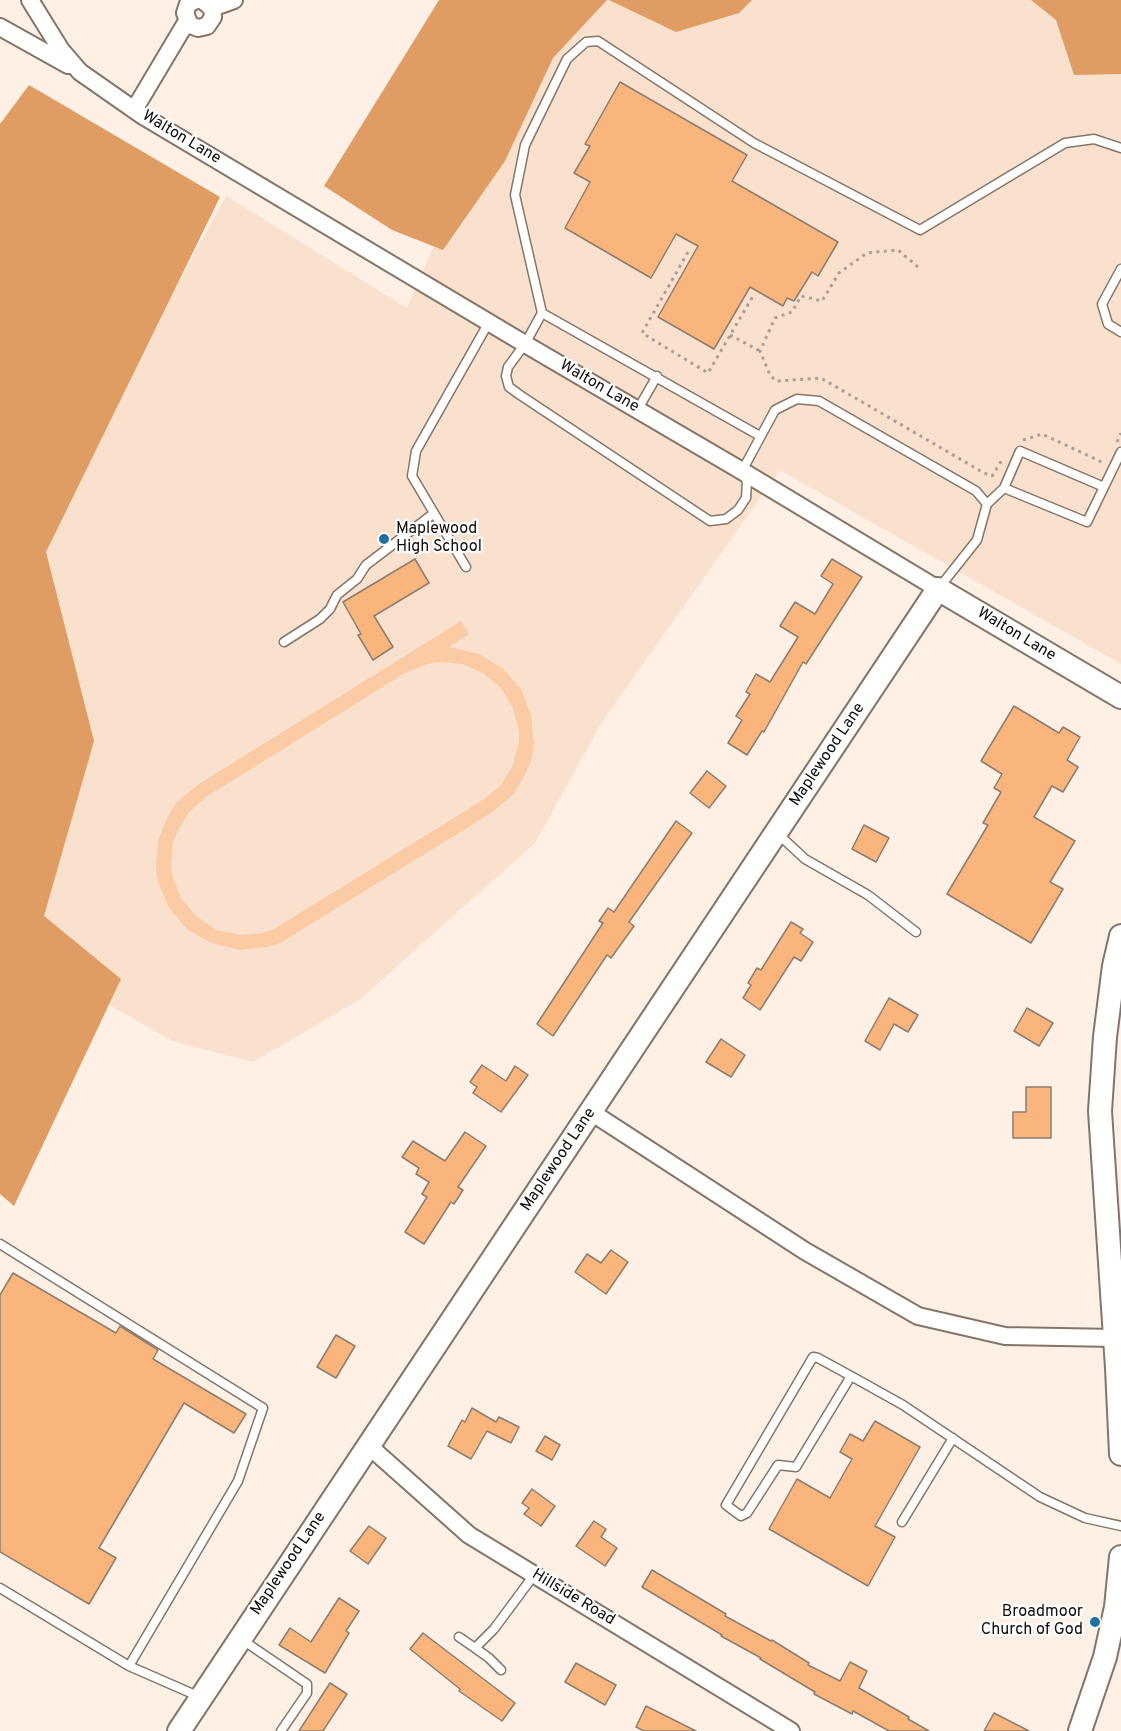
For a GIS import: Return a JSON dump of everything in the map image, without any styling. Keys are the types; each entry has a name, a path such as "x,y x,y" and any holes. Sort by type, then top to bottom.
{"street":[{"name":"Walton Lane","path":"30,0 61,50 80,72"},
{"path":"196,0 186,8 185,13 190,24 198,28 207,26 213,18 207,4 234,0"},
{"path":"139,113 190,24"},
{"name":"Walton Lane","path":"0,27 80,72 139,113 525,345 638,409 1121,696"},
{"name":"Maplewood Lane","path":"179,1731 938,589"},
{"path":"1121,936 1114,966 1105,1037 1100,1111 1121,1454"},
{"path":"591,1112 806,1251 918,1316 1005,1336 1115,1338"},
{"name":"Hillside Road","path":"369,1446 469,1535 791,1731"},
{"path":"1080,1731 1105,1657 1116,1607 1121,1557"}],"lane":[{"path":"987,504 976,491 819,401 796,399 775,410 760,436 742,471 747,482 746,498 738,510 726,519 710,521 509,387 506,376 508,367 525,345 542,312 514,195 525,145 567,59 585,42 598,41 754,143 920,230 1065,143 1094,139 1121,148"},
{"path":"1121,269 1102,304 1108,324 1121,332"},
{"path":"542,312 760,436"},
{"path":"466,567 412,476 416,451 490,322"},
{"path":"638,409 657,376"},
{"path":"938,589 977,540 987,504 1004,488 1020,451 1104,487"},
{"path":"1004,488 1087,522 1104,487 1117,452"},
{"path":"284,642 320,619 330,609 337,595 357,579 366,565 434,514"},
{"path":"776,833 806,859 868,895 916,932"},
{"path":"0,1244 263,1408 238,1481 129,1666"},
{"path":"850,1376 795,1467 778,1465 747,1513 741,1516 726,1505 813,1357 818,1358 903,1405 1040,1497 1085,1518 1121,1526"},
{"path":"902,1522 953,1438"},
{"path":"475,1648 494,1629 534,1575"},
{"path":"0,1588 129,1666 200,1697"},
{"path":"459,1637 501,1670"},
{"path":"240,1638 307,1684 307,1693 281,1731"}],"path":[{"path":"760,351 776,318 792,312 801,296 822,301 839,273 867,253 898,250 918,267"},
{"path":"688,252 642,333 708,373 753,296"},
{"path":"730,335 760,351 770,375 776,381 821,378 984,473 992,476 1007,452"},
{"path":"1117,452 1121,433"},
{"path":"1022,441 1042,434 1104,464 1108,460"}],"shaded area":[{"path":"439,0 607,0 553,58 505,161 443,250 392,230 324,186"},
{"name":"Maplewood High School","path":"585,0 1121,0 1121,664 780,470 602,722 535,843 359,1000 253,1062 172,1041 0,942 0,608 226,196 407,308 432,250 548,43"},
{"path":"609,0 752,0 739,13 676,32"},
{"path":"1031,0 1121,0 1121,74 1074,75 1056,20"},
{"path":"29,85 220,197 46,552 94,741 44,916 121,979 14,1206 0,1194 0,124"},
{"path":"461,621 469,634 449,647 479,654 502,668 521,689 531,715 534,743 532,757 513,795 491,813 280,943 267,947 239,950 211,943 187,929 169,908 158,882 156,868 158,840 177,802 199,784","holes":["439,662 462,664 483,673 501,688 513,708 519,731 519,742 513,765 501,785 483,800 274,929 263,933 240,935 217,930 197,917 182,900 171,867 173,843 189,812 206,797 405,673"]}],"building":[{"path":"620,82 747,155 732,181 838,242 818,276 812,272 794,301 787,298 783,306 750,287 714,349 658,317 698,246 676,234 651,278 565,228 590,182 574,173 590,146 585,144"},
{"path":"415,559 429,583 374,616 393,647 373,660 358,635 361,634 343,602"},
{"path":"832,559 862,577 806,664 803,662 764,732 762,731 747,755 728,743 742,720 736,716 750,694 746,692 756,674 770,682 798,637 780,626 795,602 815,614 833,584 821,576"},
{"path":"1014,706 1059,733 1063,727 1080,737 1067,760 1078,767 1063,792 1052,786 1034,817 1075,841 1050,882 1063,889 1031,943 947,894 988,825 983,823 1001,792 994,788 1002,774 981,761"},
{"path":"707,771 726,786 709,808 690,793"},
{"path":"676,821 692,833 629,922 634,926 611,958 607,955 553,1036 537,1024 603,923 599,921 608,908 614,912"},
{"path":"864,825 889,838 876,862 852,849"},
{"path":"791,922 803,929 800,933 813,942 801,961 794,957 760,1010 743,998 751,985 748,983 757,968 761,970"},
{"path":"889,998 918,1015 908,1032 894,1024 880,1050 865,1041"},
{"path":"1027,1008 1053,1023 1039,1046 1014,1031"},
{"path":"721,1039 745,1055 731,1077 706,1062"},
{"path":"482,1065 506,1081 515,1066 528,1075 501,1112 473,1093 477,1087 470,1082"},
{"path":"1026,1087 1051,1087 1051,1138 1013,1138 1013,1112 1026,1112"},
{"path":"465,1132 486,1146 458,1187 463,1190 454,1204 451,1202 424,1244 405,1232 427,1197 422,1194 429,1182 416,1174 419,1168 402,1157 413,1141 445,1161"},
{"path":"611,1250 628,1262 606,1294 575,1272 587,1254 601,1263"},
{"path":"13,1273 116,1333 120,1326 158,1350 153,1359 246,1414 234,1433 184,1403 99,1548 116,1558 89,1604 0,1552 0,1295"},
{"path":"336,1335 355,1346 336,1378 317,1367"},
{"path":"472,1408 496,1422 499,1417 519,1427 511,1443 487,1431 471,1459 448,1446 462,1420 465,1422"},
{"path":"875,1421 920,1447 875,1526 895,1537 868,1586 769,1529 797,1479 830,1498 852,1459 840,1452 850,1434 863,1441"},
{"path":"545,1436 560,1445 552,1460 536,1451"},
{"path":"532,1489 555,1506 541,1526 524,1514 529,1508 522,1503"},
{"path":"594,1521 606,1529 601,1537 617,1548 605,1566 576,1546"},
{"path":"369,1526 386,1538 368,1564 350,1551"},
{"path":"652,1570 726,1614 725,1616 772,1640 809,1663 808,1665 840,1681 850,1662 867,1671 859,1688 929,1731 889,1731 853,1711 852,1714 814,1694 815,1692 761,1658 642,1587"},
{"path":"339,1598 359,1611 346,1631 349,1633 325,1673 279,1645 290,1628 311,1642"},
{"path":"423,1633 515,1703 502,1721 459,1691 460,1689 410,1649"},
{"path":"576,1663 616,1685 605,1705 565,1682"},
{"path":"330,1683 347,1694 323,1731 299,1731"},
{"path":"646,1706 696,1731 644,1731 636,1727"},
{"path":"994,1713 1029,1731 984,1731"}],"place":[{"name":"Maplewood High School","path":"384,539"},
{"name":"Broadmoor Church of God","path":"1095,1622"}]}
